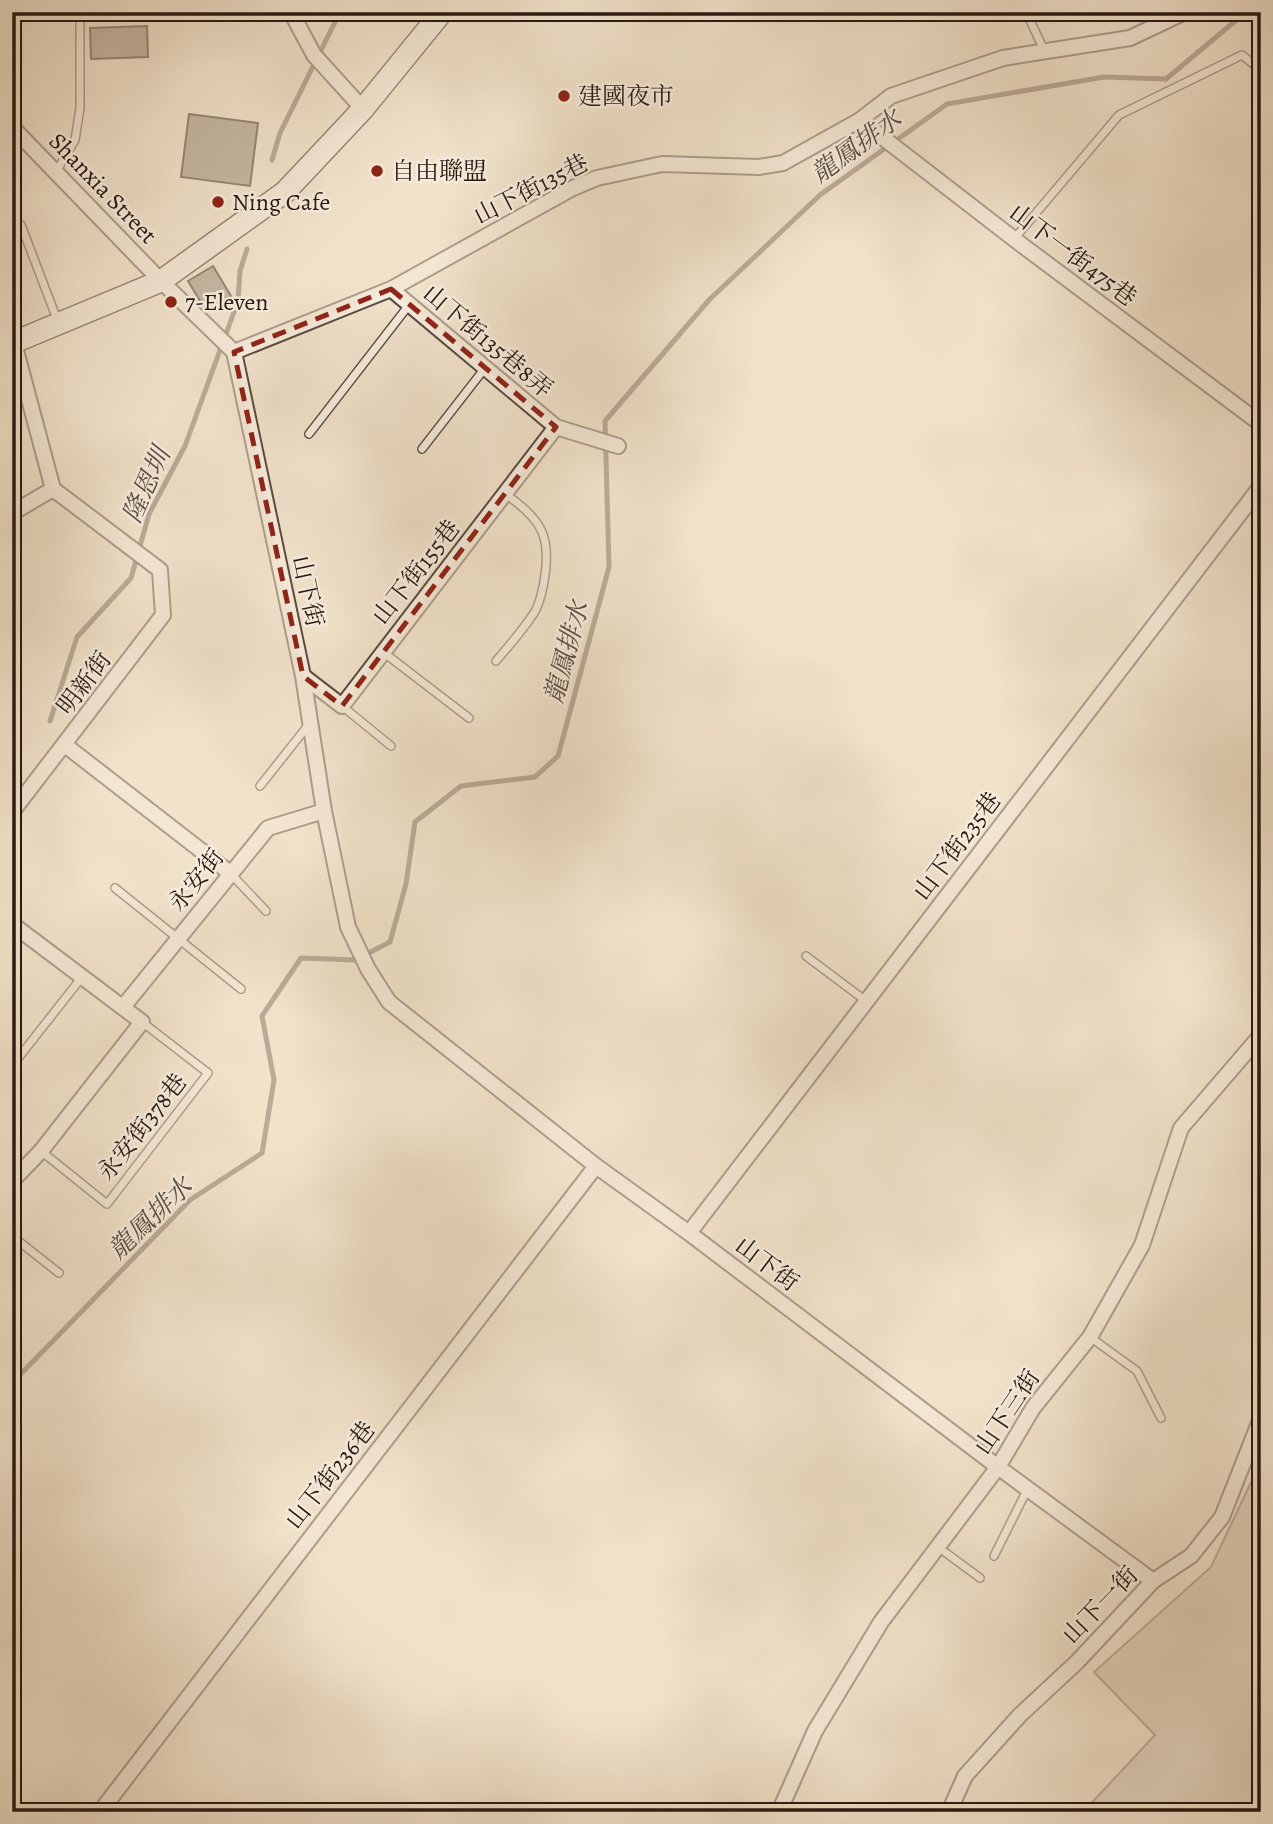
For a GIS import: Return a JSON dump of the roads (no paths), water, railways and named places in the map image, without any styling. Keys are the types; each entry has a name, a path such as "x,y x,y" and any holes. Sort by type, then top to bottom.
{"street":[{"path":"291,12 318,59 363,109"},
{"path":"12,513 53,489 13,343 161,281 285,192 363,109 442,12"},
{"name":"山下街135巷","path":"227,345 391,289 573,188 597,178 663,164 759,167 783,163 860,120 891,96 1003,58 1130,38 1185,12"},
{"name":"山下一街475巷","path":"860,120 1261,424"},
{"name":"Shanxia Street","path":"12,127 161,281"},
{"path":"161,281 227,345"},
{"name":"山下街135巷8弄","path":"391,289 556,427"},
{"name":"山下街","path":"227,345 303,676 324,811 353,941 390,1002 596,1166 690,1233 1153,1581"},
{"path":"556,427 615,445"},
{"name":"山下街155巷","path":"342,706 556,427"},
{"name":"山下街235巷","path":"690,1233 1261,486"},
{"name":"明新街","path":"12,812 163,615 160,570 53,489"},
{"path":"303,676 342,706"},
{"path":"65,745 230,873"},
{"name":"永安街","path":"123,1007 268,828 324,811"},
{"path":"12,924 142,1022 41,1151 12,1181"},
{"name":"山下三街","path":"779,1812 822,1720 881,1622 998,1467 1033,1408 1090,1337 1142,1245 1181,1128 1261,1035"},
{"name":"山下街236巷","path":"100,1812 596,1166"},
{"name":"山下一街","path":"949,1812 965,1776 1020,1715 1077,1662 1153,1581 1191,1556 1223,1517 1261,1418"}],"lane":[{"path":"55,172 75,140 77,129 80,108 80,12"},
{"path":"1026,12 1044,50"},
{"path":"1014,239 1119,115 1242,55 1261,70"},
{"path":"12,228 22,225 58,323"},
{"path":"309,434 410,305"},
{"path":"422,449 485,368"},
{"path":"496,661 536,611 542,595 547,562 544,535 529,510 505,494"},
{"path":"383,652 469,718"},
{"path":"342,706 391,746"},
{"path":"260,786 310,722"},
{"path":"230,873 266,911"},
{"path":"115,888 240,989"},
{"path":"806,956 867,1002"},
{"path":"12,1066 82,977"},
{"name":"永安街378巷","path":"41,1151 107,1204 208,1073 142,1022"},
{"path":"12,1236 59,1273"},
{"path":"1090,1337 1137,1371 1161,1418"},
{"path":"994,1556 1028,1487"},
{"path":"937,1547 979,1578"}],"waterway":[{"name":"隆恩圳","path":"272,160 280,133 340,12"},
{"name":"龍鳳排水","path":"12,1383 190,1200 262,1153 274,1080 262,1016 301,958 355,960 390,942 406,884 415,822 461,786 535,777 558,756 609,567 605,421 709,300 820,195 947,104 1104,77 1166,79 1246,12"},
{"name":"隆恩圳","path":"50,721 77,637 131,578 149,514 185,446 238,301 240,271 247,249"}],"place":[{"name":"建國夜市","path":"564,96"},
{"name":"自由聯盟","path":"377,171"},
{"name":"Ning Cafe","path":"218,202"},
{"name":"7-Eleven","path":"171,302"}]}
